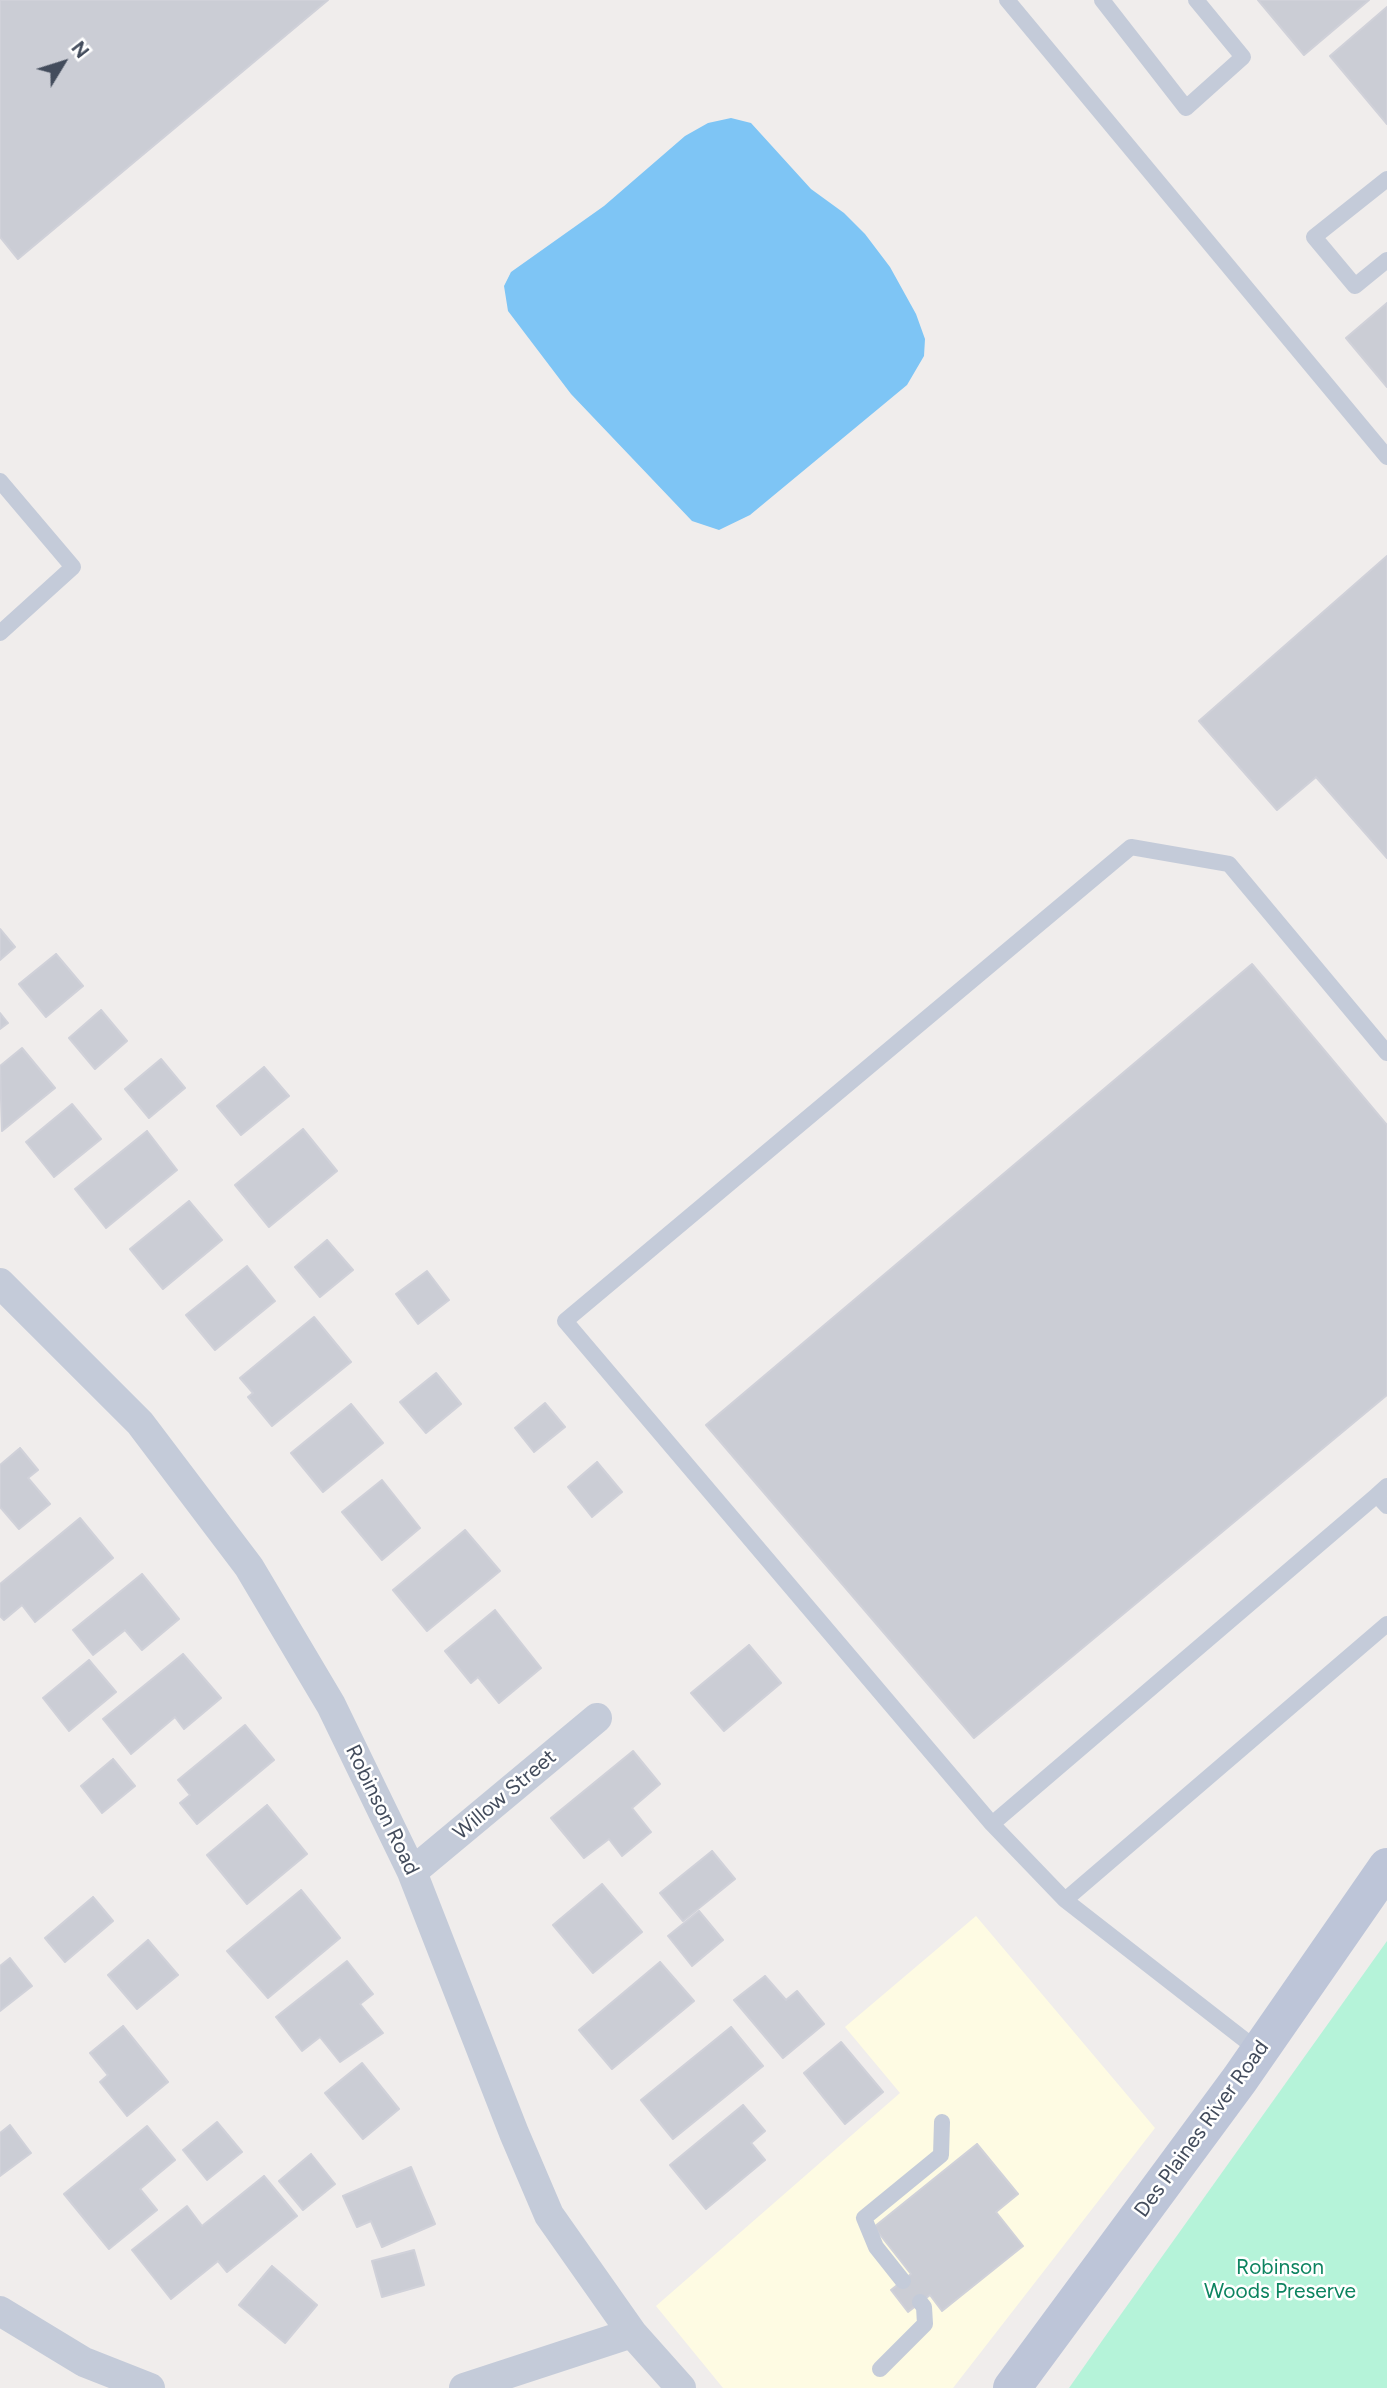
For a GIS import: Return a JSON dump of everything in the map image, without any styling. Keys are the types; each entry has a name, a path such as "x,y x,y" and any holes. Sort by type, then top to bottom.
{"main road":[{"name":"Des Plaines River Road","path":"1012,2388 1259,2051 1387,1867"}],"street":[{"name":"Robinson Road","path":"0,1283 140,1423 249,1567 331,1705 412,1872 549,2215 632,2333 681,2388"},
{"name":"Willow Street","path":"412,1872 597,1718"},
{"path":"0,2311 84,2362 150,2388"},
{"path":"464,2388 632,2333"}],"lane":[{"path":"1007,0 1387,457"},
{"path":"1102,0 1186,108 1243,57 1196,0"},
{"path":"1387,179 1314,237 1355,286 1387,260"},
{"path":"0,481 73,567 0,633"},
{"path":"1259,2051 1065,1900 992,1824 565,1321 1131,847 1229,864 1387,1053"},
{"path":"992,1824 1384,1495"},
{"path":"1065,1900 1387,1624"},
{"path":"903,2281 876,2247 864,2218 941,2155 942,2122"},
{"path":"880,2369 925,2324 924,2307 920,2302"}],"shaded area":[{"path":"976,1916 1155,2128 953,2388 723,2388 656,2306 900,2093 845,2027"}],"green space":[{"name":"Robinson Woods Preserve","path":"1387,1941 1387,2388 1069,2388 1104,2338"}],"water":[{"path":"731,118 751,123 811,189 844,213 865,234 890,267 916,314 925,339 924,356 907,385 750,515 719,530 692,521 571,394 508,311 504,286 511,272 604,206 685,136 708,123"}],"building":[{"path":"0,0 328,0 18,259 0,237"},
{"path":"1258,0 1369,0 1304,55"},
{"path":"1387,7 1387,124 1330,56"},
{"path":"1387,303 1387,387 1346,338"},
{"path":"1387,556 1387,858 1316,777 1277,810 1199,721"},
{"path":"0,929 15,947 0,960"},
{"path":"56,954 83,986 46,1017 19,984"},
{"path":"1252,964 1387,1125 1387,1395 974,1738 706,1425"},
{"path":"101,1010 127,1041 95,1069 69,1038"},
{"path":"0,1013 8,1023 0,1029"},
{"path":"22,1048 55,1088 2,1131 0,1066"},
{"path":"161,1059 185,1088 149,1118 125,1089"},
{"path":"264,1067 289,1096 241,1135 217,1106"},
{"path":"72,1104 101,1139 54,1177 26,1142"},
{"path":"303,1129 337,1171 269,1227 235,1185"},
{"path":"147,1131 177,1170 106,1228 75,1189"},
{"path":"189,1201 222,1240 163,1289 130,1249"},
{"path":"327,1240 353,1270 320,1297 295,1267"},
{"path":"247,1266 275,1301 215,1350 186,1315"},
{"path":"427,1271 449,1300 418,1324 396,1294"},
{"path":"314,1317 351,1362 272,1426 248,1397 253,1393 240,1378"},
{"path":"436,1373 461,1404 426,1433 400,1402"},
{"path":"545,1403 565,1427 534,1452 515,1428"},
{"path":"351,1404 383,1443 323,1492 291,1453"},
{"path":"20,1448 38,1470 28,1478 50,1504 19,1529 0,1507 0,1465"},
{"path":"597,1462 622,1492 592,1517 568,1487"},
{"path":"382,1480 420,1528 382,1560 342,1512"},
{"path":"80,1518 113,1558 35,1622 22,1605 4,1620 0,1616 0,1584"},
{"path":"465,1530 500,1571 427,1631 393,1590"},
{"path":"142,1574 179,1619 142,1650 125,1630 93,1655 73,1630"},
{"path":"495,1610 541,1668 499,1703 478,1677 471,1683 445,1651"},
{"path":"749,1645 781,1683 724,1731 691,1693"},
{"path":"183,1654 221,1698 184,1729 175,1717 131,1754 103,1719"},
{"path":"89,1660 116,1692 69,1731 43,1698"},
{"path":"245,1725 274,1760 197,1824 180,1803 190,1795 178,1780"},
{"path":"633,1751 660,1784 632,1808 651,1832 622,1856 609,1839 584,1858 551,1818"},
{"path":"113,1759 135,1786 102,1813 81,1786"},
{"path":"267,1805 307,1854 247,1904 207,1855"},
{"path":"712,1851 735,1879 683,1921 660,1893"},
{"path":"602,1884 642,1932 593,1973 553,1925"},
{"path":"301,1890 340,1938 268,1998 227,1951"},
{"path":"93,1897 113,1921 65,1962 45,1938"},
{"path":"699,1911 723,1940 692,1966 668,1936"},
{"path":"148,1940 178,1975 137,2009 108,1975"},
{"path":"10,1958 32,1986 0,2011 0,1966"},
{"path":"347,1961 373,1994 360,2004 383,2033 340,2062 320,2037 302,2051 276,2017"},
{"path":"660,1962 694,2001 612,2069 579,2030"},
{"path":"765,1976 786,2000 797,1991 824,2024 783,2058 734,2000"},
{"path":"123,2026 168,2082 127,2116 100,2082 108,2075 90,2053"},
{"path":"731,2027 763,2066 673,2139 641,2100"},
{"path":"841,2042 883,2092 845,2124 804,2073"},
{"path":"362,2063 399,2109 363,2139 325,2093"},
{"path":"743,2105 765,2131 751,2143 765,2160 706,2209 670,2165"},
{"path":"217,2122 242,2152 207,2180 183,2150"},
{"path":"10,2125 31,2153 0,2176 0,2133"},
{"path":"147,2126 175,2160 140,2189 157,2210 109,2249 64,2194"},
{"path":"977,2144 1018,2194 996,2212 1023,2246 942,2311 930,2295 908,2312 891,2290 911,2274 874,2227"},
{"path":"311,2154 335,2184 303,2210 279,2181"},
{"path":"411,2167 435,2224 382,2247 371,2221 357,2227 343,2196"},
{"path":"264,2176 297,2216 227,2272 218,2261 171,2299 132,2250 187,2206 202,2226"},
{"path":"414,2250 424,2285 382,2297 372,2261"},
{"path":"272,2266 317,2305 285,2343 239,2305"}]}
